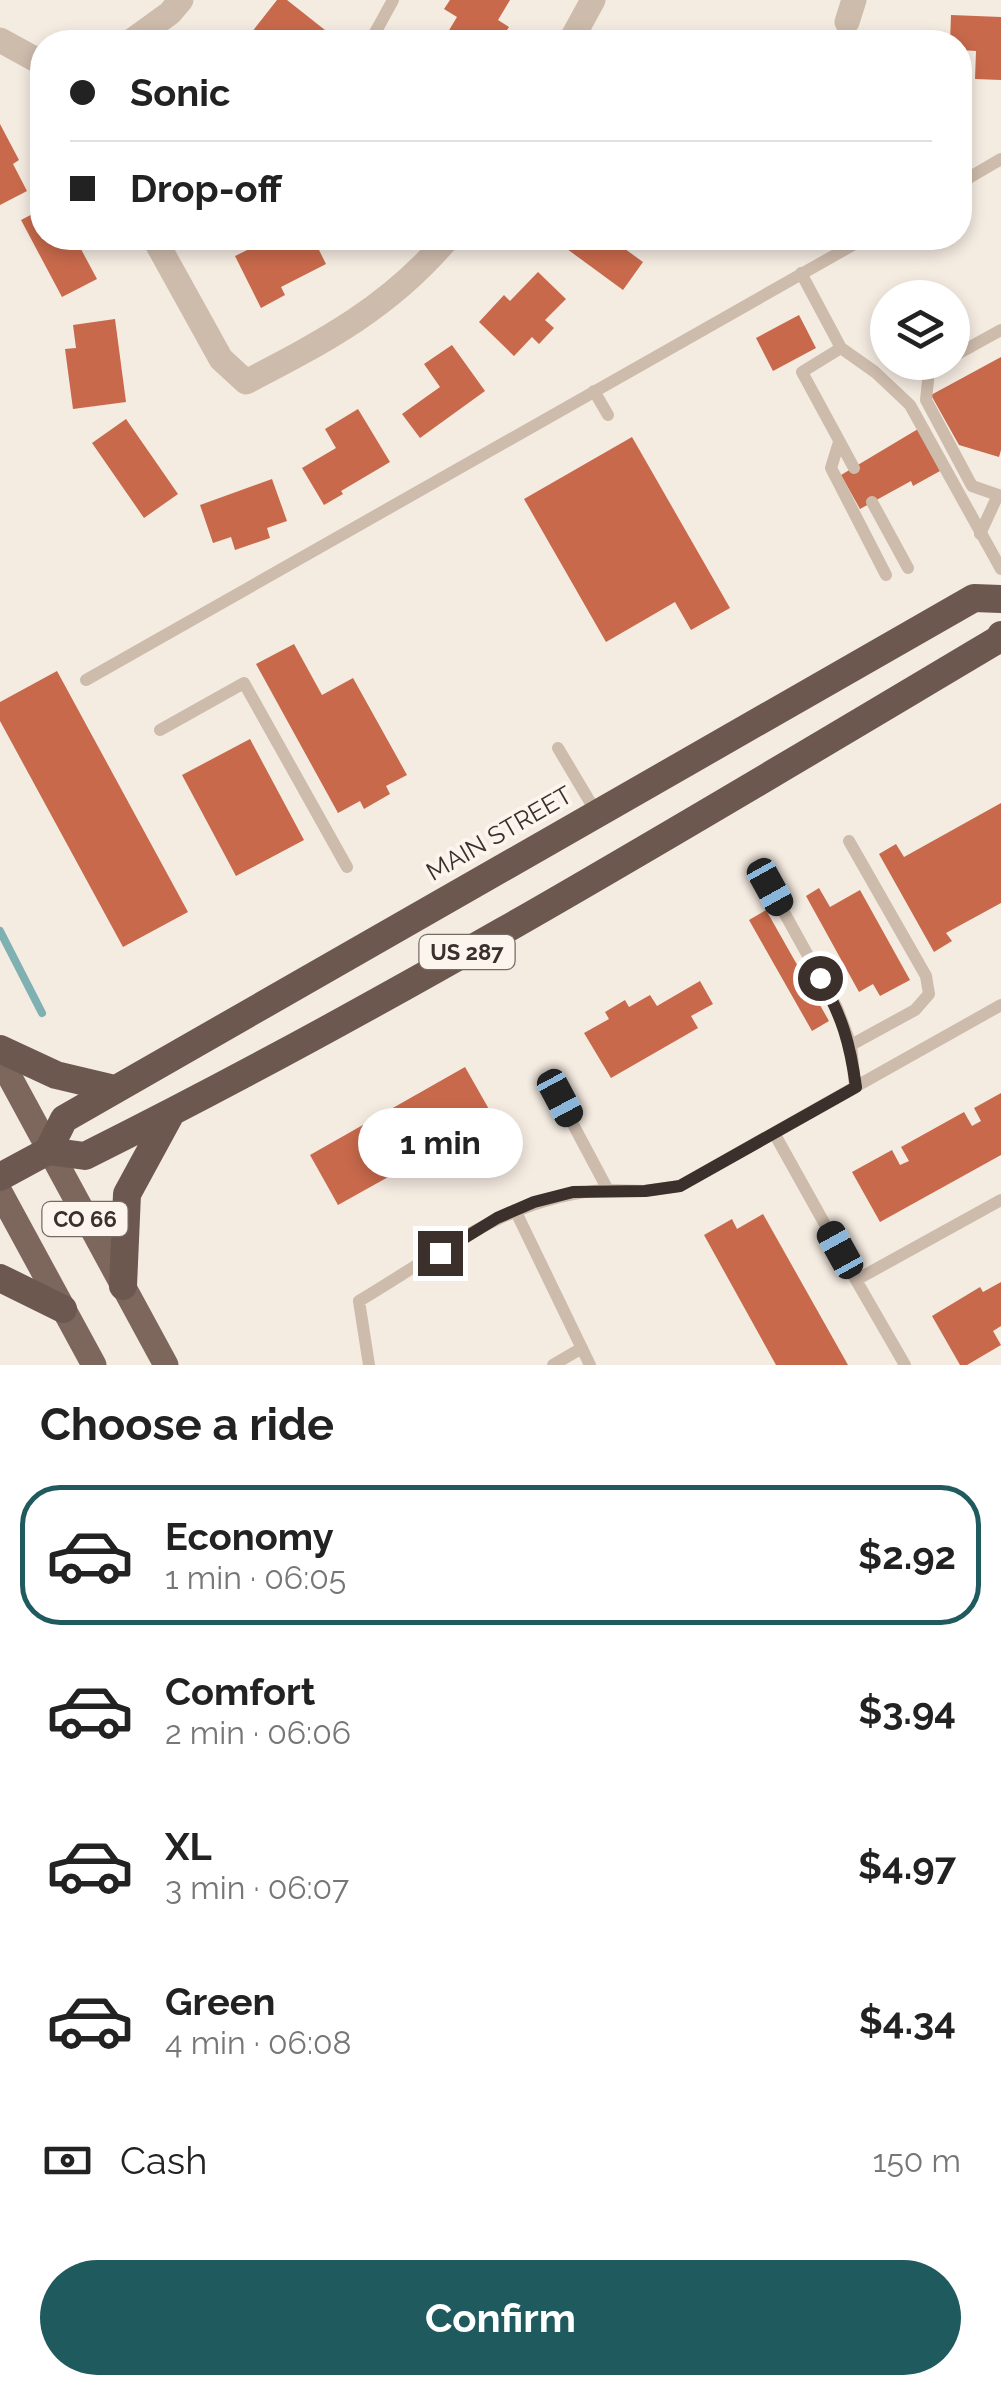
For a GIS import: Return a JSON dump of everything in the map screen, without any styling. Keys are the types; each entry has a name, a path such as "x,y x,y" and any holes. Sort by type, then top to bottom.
{"highway":[{"name":"MAIN STREET","path":"0,1178 48,1151 64,1119 115,1089 974,598 1001,598"},
{"name":"MAIN STREET","path":"48,1151 85,1156 170,1114 475,948 1001,635"},
{"path":"0,1049 56,1075 115,1089"},
{"path":"123,1286 128,1194 170,1114"},
{"path":"0,1278 62,1310"}],"main road":[{"name":"CO 66","path":"0,1059 166,1365"},
{"name":"CO 66","path":"0,1192 94,1365"}],"street":[{"path":"147,30 181,0"},
{"path":"576,30 592,0"},
{"path":"0,40 30,56"},
{"path":"161,250 221,359 246,382 330,339 380,306 438,250"}],"lane":[{"path":"377,30 393,0"},
{"path":"972,175 1001,159"},
{"path":"86,680 842,250"},
{"path":"801,273 841,348 875,372 910,406 1001,569"},
{"path":"970,348 1001,330"},
{"path":"841,348 802,372 854,468"},
{"path":"928,380 926,400 972,486 998,494 980,534"},
{"path":"594,391 608,415"},
{"path":"840,442 831,468 886,576"},
{"path":"872,502 908,568"},
{"path":"160,730 244,683 347,867"},
{"path":"558,748 596,812"},
{"path":"849,841 926,976 929,994 915,1010 851,1045"},
{"path":"770,887 837,1008 851,1045 856,1087"},
{"path":"369,1365 359,1301 497,1218 573,1192 645,1191 680,1186 1001,1005"},
{"path":"560,1098 608,1190"},
{"path":"774,1133 905,1365"},
{"path":"856,1280 1001,1200"},
{"path":"515,1210 590,1365"},
{"path":"554,1365 582,1348"}],"building":[{"path":"277,0 287,0 325,30 253,30"},
{"path":"450,0 510,0 498,20 509,27 449,30 457,17 444,9"},
{"path":"951,15 1001,17 1001,80 975,79 972,30 950,30"},
{"path":"0,124 19,160 13,164 27,191 0,205"},
{"path":"30,215 30,237 21,220"},
{"path":"37,250 81,250 97,279 62,297"},
{"path":"247,250 319,250 326,264 281,287 285,295 261,308 235,256"},
{"path":"568,250 626,250 643,262 623,290"},
{"path":"538,272 566,299 545,320 554,328 539,344 532,337 514,356 479,322 504,295 510,301"},
{"path":"799,315 816,348 773,371 756,338"},
{"path":"115,319 126,402 73,409 65,349 76,348 73,325"},
{"path":"452,345 485,391 420,438 402,414 440,387 424,364"},
{"path":"1001,357 999,457 959,445 931,395 959,380 970,380 970,374"},
{"path":"358,409 390,462 324,505 302,468 336,448 325,429"},
{"path":"126,419 178,494 144,518 92,443"},
{"path":"918,429 940,471 913,486 911,481 860,509 841,475"},
{"path":"632,437 730,608 691,630 675,602 606,642 524,499"},
{"path":"272,479 287,521 267,528 270,538 235,550 231,537 213,543 200,505"},
{"path":"294,644 322,695 353,678 407,775 386,786 390,794 364,809 360,801 338,813 256,664"},
{"path":"57,671 188,912 123,947 0,721 0,702"},
{"path":"250,739 304,840 236,876 182,775"},
{"path":"1001,803 1001,903 946,933 952,941 934,952 879,854 896,844 904,857"},
{"path":"819,888 830,907 860,890 910,980 880,996 873,984 859,992 806,896"},
{"path":"766,910 829,1021 812,1031 749,920"},
{"path":"700,981 713,1004 691,1016 698,1028 611,1078 584,1033 609,1019 605,1012 625,1000 629,1007 650,995 657,1006"},
{"path":"465,1067 494,1118 338,1205 310,1155"},
{"path":"1001,1093 1001,1155 880,1222 852,1172 892,1150 900,1165 909,1161 901,1147 964,1112 972,1126 981,1121 974,1108"},
{"path":"763,1214 848,1365 776,1365 704,1235 732,1219 737,1229"},
{"path":"1001,1282 1001,1326 993,1331 1001,1345 967,1365 960,1365 932,1316 980,1287 983,1292"}],"waterway":[{"path":"0,931 42,1013"}],"route":[{"path":"440,1253 497,1218 534,1202 573,1192 645,1191 680,1186 856,1087 851,1045 820,978"}]}
